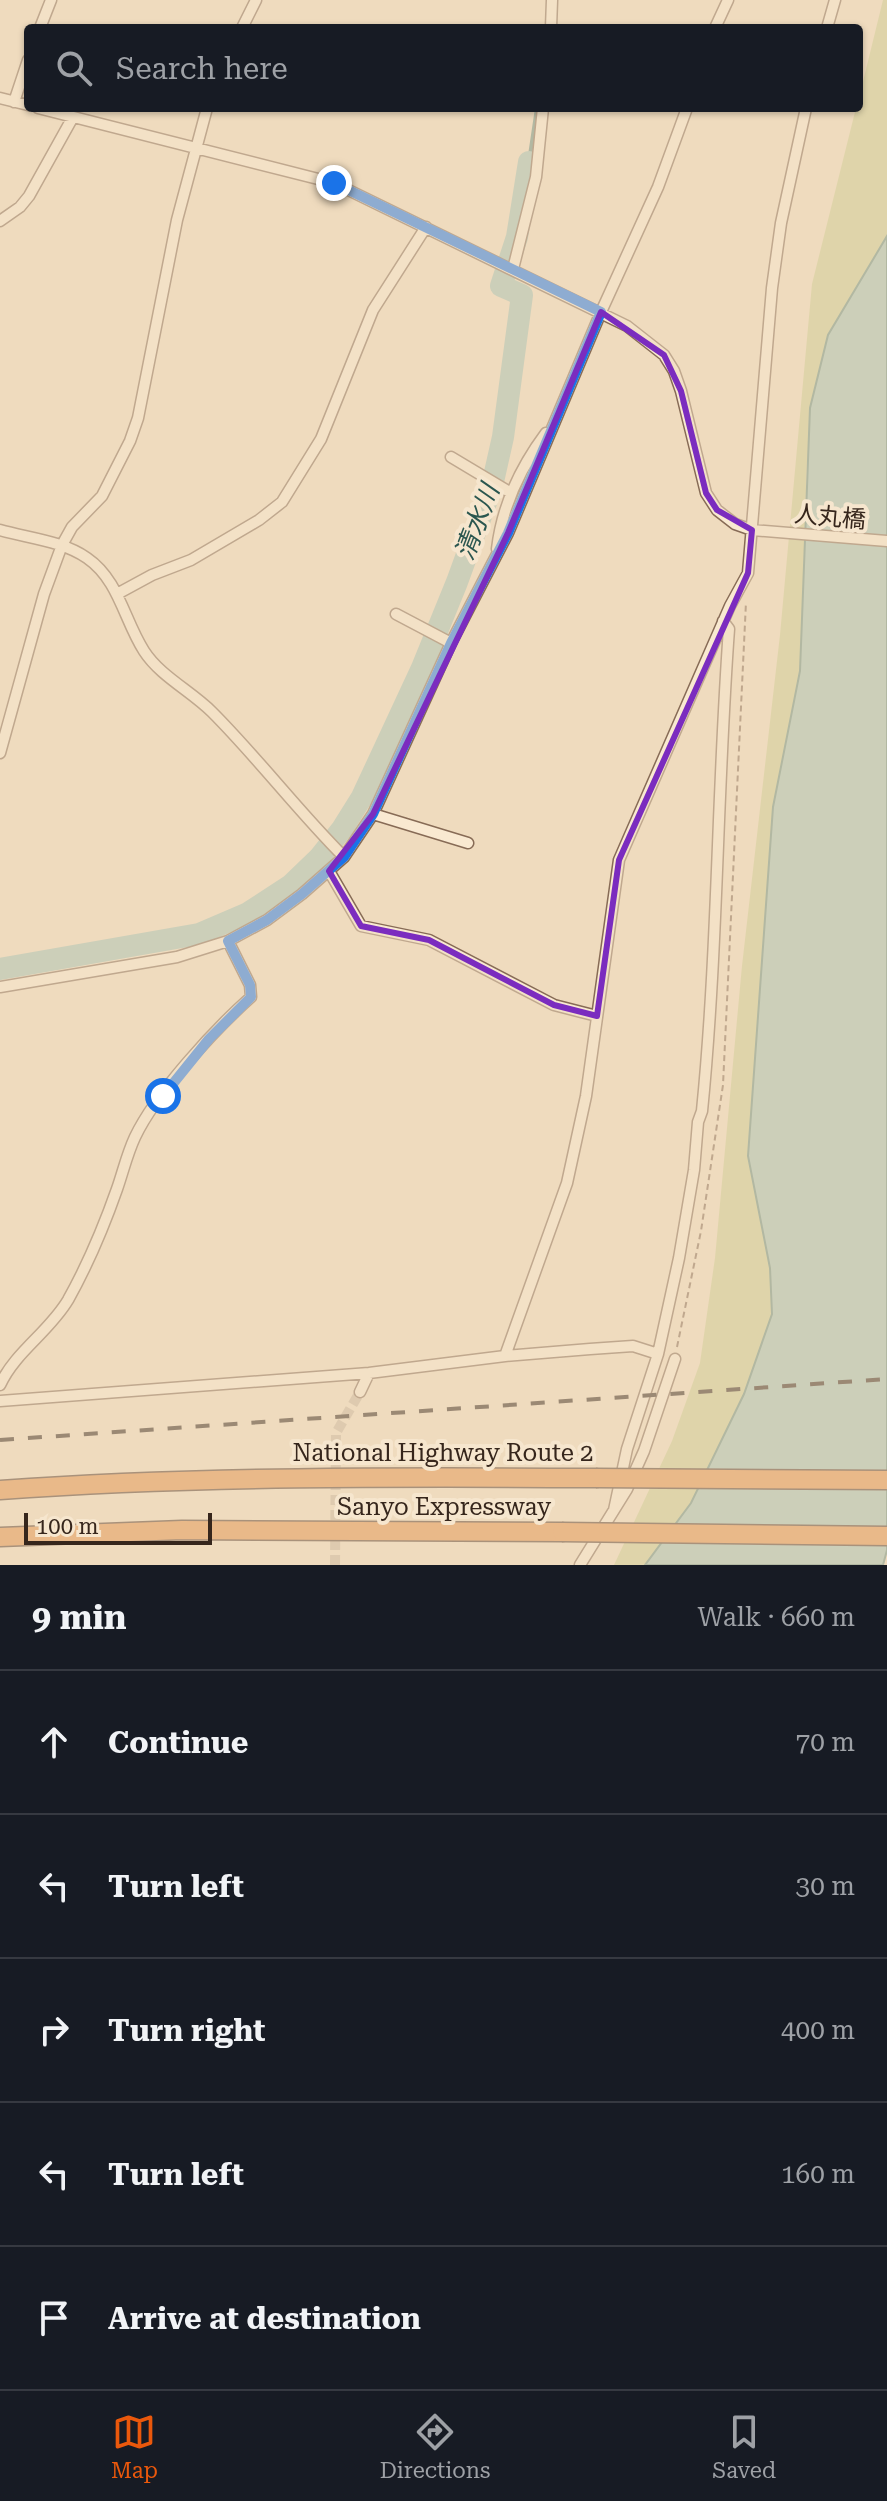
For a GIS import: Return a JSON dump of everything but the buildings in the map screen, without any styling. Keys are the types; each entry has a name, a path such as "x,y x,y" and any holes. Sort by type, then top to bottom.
{"highway":[{"name":"National Highway Route 2","path":"0,1490 271,1477 887,1480"},
{"name":"Sanyo Expressway","path":"0,1537 182,1530 887,1536"}],"street":[{"path":"42,24 51,0"},
{"path":"244,24 256,0"},
{"path":"551,24 552,0"},
{"path":"717,24 728,0"},
{"path":"828,24 835,0"},
{"path":"14,102 24,72"},
{"path":"0,98 24,104"},
{"path":"54,112 334,183 601,312 648,340 664,355 681,391 706,493 717,510 735,524 752,530"},
{"path":"0,753 44,594 62,545 72,527 102,496 138,418 174,234 206,112"},
{"path":"513,269 536,177 543,112"},
{"path":"0,987 177,957 228,941 267,920 329,871 342,855 373,814 451,643 496,558 652,200 685,112"},
{"path":"505,1356 567,1183 586,1096 619,860 723,621 748,573 772,288 781,223 805,112"},
{"path":"0,221 20,207 29,196 73,117"},
{"path":"117,594 152,575 191,560 259,520 282,502 321,439 373,310 426,227"},
{"path":"496,558 504,510 511,493 527,458 552,425"},
{"path":"451,457 511,493"},
{"path":"0,530 62,545 90,560 117,594 144,651 158,667 206,705 342,855"},
{"name":"人丸橋","path":"752,530 887,541"},
{"path":"396,614 451,643"},
{"path":"614,1510 627,1449 658,1354 694,1170 696,1137 702,1111 711,1020 729,629 723,621"},
{"path":"373,814 468,843"},
{"path":"329,871 361,926 429,940 554,1005 597,1016"},
{"path":"0,1385 7,1369 50,1326 67,1302 115,1194 134,1139 146,1118 209,1039 251,997 250,985 228,941"},
{"path":"0,1401 369,1373 505,1356 633,1346 658,1354"},
{"path":"580,1565 614,1510 644,1451 675,1359"},
{"path":"360,1392 369,1373"}],"highlighted area":[{"path":"601,312 664,355 681,391 706,493 717,510 752,530 748,573 619,860 597,1016 554,1005 429,940 361,926 329,871 373,814 508,533"}],"green space":[{"path":"883,0 887,0 887,236 828,334 807,461 800,671 773,807 772,1314 744,1394 691,1503 645,1565 614,1565 672,1441 700,1363 715,1258 742,966 780,635 812,284 855,112 863,112 863,82"}],"shaded area":[{"path":"887,236 887,1550 883,1565 645,1565 691,1503 744,1394 772,1314 770,1268 748,1156 773,807 800,671 810,408 828,335"}],"waterway":[{"path":"529,162 536,112"},
{"name":"清水川","path":"0,969 199,934 248,913 291,885 319,858 342,829 362,797 422,668 492,486 503,437 522,295 501,286 517,237 529,162"}],"tunnel":[{"path":"335,1565 336,1433 360,1392"}],"railway":[{"path":"0,1440 887,1379"}],"route":[{"path":"163,1096 209,1039 251,997 250,985 228,941 267,920 302,894 344,857 373,814 451,643 508,533 601,312 334,183"}]}
